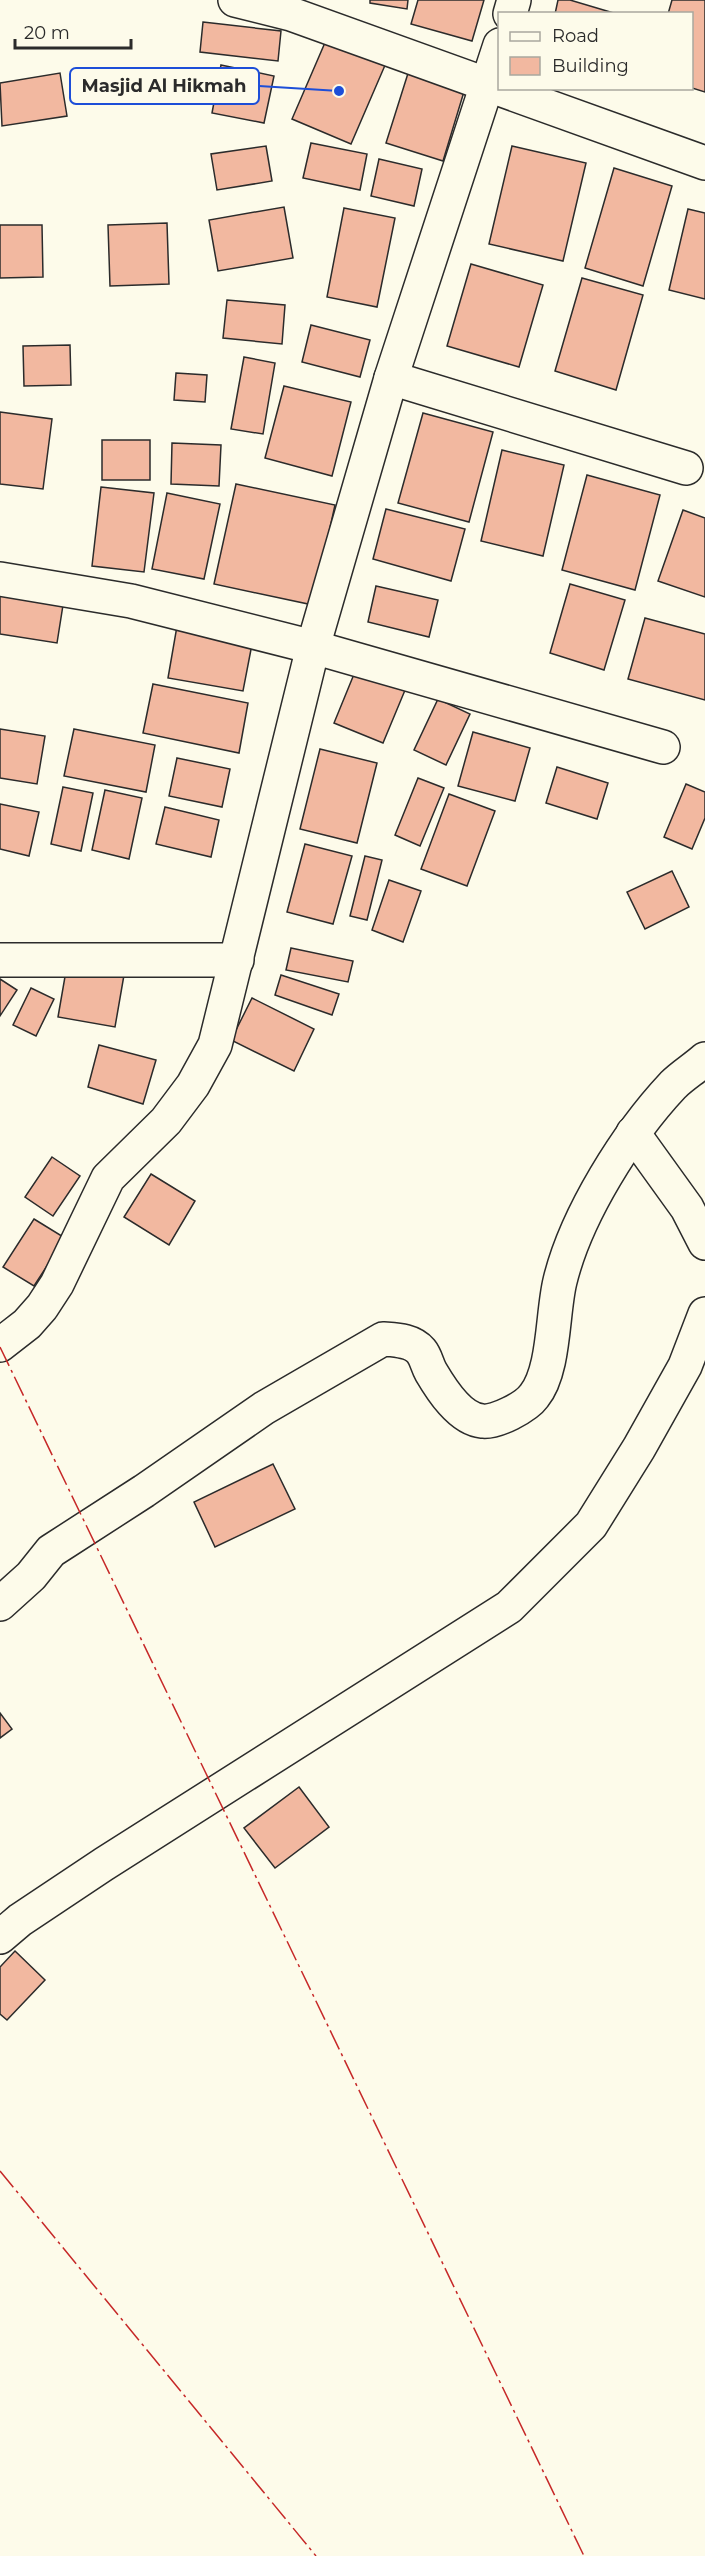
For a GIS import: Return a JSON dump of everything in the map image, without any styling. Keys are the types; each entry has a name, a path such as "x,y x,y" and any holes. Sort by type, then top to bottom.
{"street":[{"path":"235,0 291,14 705,163"},
{"path":"0,1345 27,1324 57,1284 108,1178 166,1121 193,1085 215,1045 313,647 391,378 498,51"},
{"path":"391,378 687,468"},
{"path":"0,579 131,601 313,647 663,747"},
{"path":"0,960 237,960"},
{"path":"0,1604 31,1576 51,1551 264,1408 383,1340 403,1340 421,1350 431,1372 458,1407 469,1417 483,1421 503,1418 534,1396 548,1364 560,1281 581,1222 633,1133 674,1084 705,1059"},
{"path":"633,1133 687,1208 705,1243"},
{"path":"0,1937 20,1920 114,1857 509,1607 591,1525 639,1448 685,1366 705,1314"}],"building":[{"path":"370,0 408,0 407,9 370,3"},
{"path":"418,0 484,0 472,41 411,24"},
{"path":"558,0 570,0 610,12 555,12"},
{"path":"672,0 705,0 705,92 693,88 693,12 669,12"},
{"path":"203,22 281,31 278,61 200,52"},
{"path":"327,38 386,63 351,144 292,119"},
{"path":"221,65 274,76 264,123 212,113"},
{"path":"410,67 466,85 443,161 386,143"},
{"path":"60,73 67,116 2,126 0,83"},
{"path":"311,143 367,154 360,190 303,178"},
{"path":"266,146 272,181 217,190 211,154"},
{"path":"512,146 586,163 563,261 489,244"},
{"path":"379,159 422,169 414,206 371,196"},
{"path":"614,168 672,186 643,286 585,268"},
{"path":"284,207 293,258 218,271 209,220"},
{"path":"344,208 395,218 377,307 327,297"},
{"path":"688,209 705,213 705,299 669,290"},
{"path":"167,223 169,284 110,286 108,225"},
{"path":"0,225 42,225 43,277 0,278"},
{"path":"471,264 543,285 519,367 447,346"},
{"path":"582,278 643,295 616,390 555,371"},
{"path":"227,300 285,305 282,344 223,338"},
{"path":"311,325 370,340 360,377 302,362"},
{"path":"70,345 71,385 24,386 23,346"},
{"path":"244,357 275,363 263,434 231,429"},
{"path":"176,373 207,375 205,402 174,400"},
{"path":"284,386 351,402 332,476 265,458"},
{"path":"0,412 52,419 43,489 0,484"},
{"path":"423,413 493,432 469,522 398,503"},
{"path":"102,440 150,440 150,480 102,480"},
{"path":"172,443 221,445 219,486 171,484"},
{"path":"502,450 564,465 543,556 481,541"},
{"path":"587,475 660,495 635,590 562,570"},
{"path":"236,484 335,505 313,605 214,584"},
{"path":"101,487 154,493 144,572 92,566"},
{"path":"167,493 220,504 204,579 152,569"},
{"path":"386,509 465,529 451,581 373,559"},
{"path":"683,510 705,518 705,597 658,581"},
{"path":"570,584 625,600 604,670 550,653"},
{"path":"376,586 438,600 429,637 368,622"},
{"path":"0,595 63,605 57,643 0,634"},
{"path":"645,618 705,634 705,700 628,679"},
{"path":"177,626 253,639 243,691 168,678"},
{"path":"359,662 408,683 383,743 334,723"},
{"path":"153,684 248,703 239,753 143,733"},
{"path":"438,699 470,714 446,765 414,750"},
{"path":"0,729 45,736 37,784 0,778"},
{"path":"74,729 155,745 146,792 64,776"},
{"path":"473,732 530,748 515,801 458,786"},
{"path":"320,749 377,763 357,843 300,829"},
{"path":"177,758 230,769 222,807 169,796"},
{"path":"557,767 608,783 597,819 546,803"},
{"path":"418,778 444,788 420,846 395,835"},
{"path":"686,784 705,792 705,818 692,849 664,837"},
{"path":"63,787 93,793 81,851 51,844"},
{"path":"105,790 142,798 129,859 92,850"},
{"path":"449,794 495,811 467,886 421,869"},
{"path":"0,804 39,812 29,856 0,849"},
{"path":"165,807 219,820 211,857 156,844"},
{"path":"305,844 352,856 333,924 287,912"},
{"path":"365,856 382,860 367,920 350,916"},
{"path":"672,871 689,907 645,929 627,892"},
{"path":"389,880 421,891 403,942 372,930"},
{"path":"291,948 353,961 348,982 286,970"},
{"path":"67,965 124,975 115,1027 58,1017"},
{"path":"281,975 339,994 332,1015 275,995"},
{"path":"0,979 17,990 0,1016"},
{"path":"31,988 54,999 36,1036 13,1025"},
{"path":"252,998 314,1029 294,1071 231,1040"},
{"path":"99,1045 156,1060 143,1104 88,1087"},
{"path":"52,1157 80,1176 53,1216 25,1197"},
{"path":"151,1174 195,1201 169,1245 124,1217"},
{"path":"34,1219 65,1238 34,1286 3,1267"},
{"path":"273,1464 295,1509 215,1547 194,1502"},
{"path":"0,1713 12,1729 0,1738"},
{"path":"299,1787 329,1827 275,1868 244,1828"},
{"path":"15,1951 45,1980 7,2020 0,2014 0,1967"}],"power":[{"path":"0,1347 584,2556"},
{"path":"0,2171 316,2556"}],"place":[{"name":"Masjid Al Hikmah","path":"339,91"}]}
